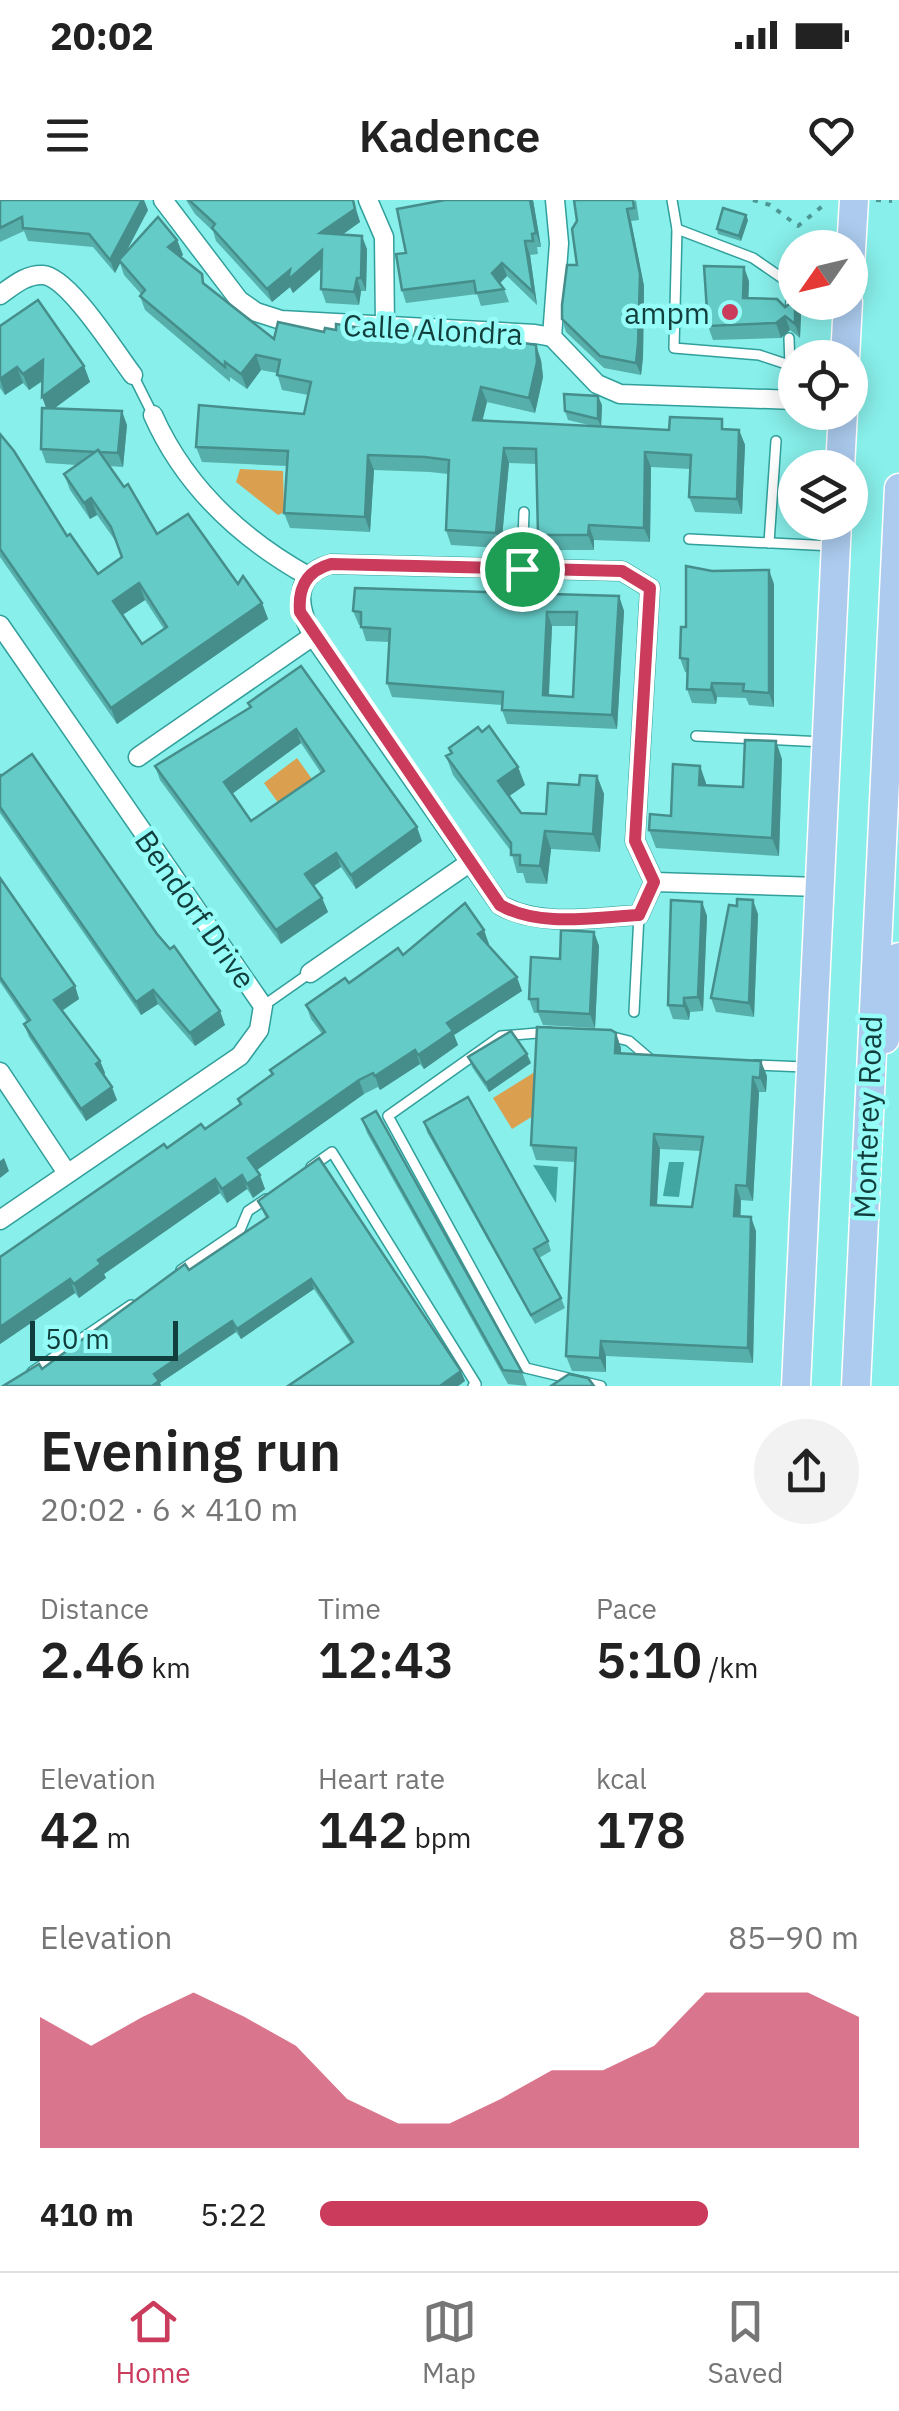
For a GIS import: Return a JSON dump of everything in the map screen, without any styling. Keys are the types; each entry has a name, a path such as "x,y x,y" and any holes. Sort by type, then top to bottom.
{"main road":[{"path":"852,230 854,200"},
{"name":"Monterey Road","path":"856,1386 899,488"},
{"name":"Monterey Road","path":"796,1386 837,540"},
{"path":"865,1149 899,957"}],"street":[{"name":"Calle Alondra","path":"164,200 238,300 256,312 281,320 552,336 596,384 620,394 778,399"},
{"path":"368,200 384,237 385,326"},
{"path":"552,336 559,243 555,200"},
{"path":"0,295 25,278 45,275 64,284 133,375"},
{"path":"154,415 194,488 233,524 308,576"},
{"path":"331,564 522,569 622,571 650,588 635,841 654,882 639,915 518,915 500,905 300,612 298,592 308,576 331,564"},
{"name":"Bendorf Drive","path":"0,624 264,1006 258,1030 240,1056 0,1220"},
{"path":"138,757 313,636"},
{"path":"310,973 469,862"},
{"path":"654,882 820,887"},
{"path":"0,1072 68,1172"}],"lane":[{"path":"672,200 676,229 674,348 759,356 778,362"},
{"path":"676,229 753,258 778,276"},
{"path":"133,375 154,415"},
{"path":"770,542 776,441"},
{"path":"522,569 524,512"},
{"path":"689,539 787,540"},
{"path":"696,736 827,742"},
{"path":"634,1012 639,915"},
{"path":"264,1006 310,973"},
{"path":"561,1033 514,1032 501,1036 388,1116 526,1368 602,1386"},
{"path":"600,1036 629,1041 657,1062"},
{"path":"750,1065 811,1068"},
{"path":"304,1172 332,1152 476,1384 473,1386"},
{"path":"174,1274 240,1230 248,1211 276,1192"},
{"path":"28,1375 142,1297"}],"path":[{"path":"754,200 770,205 798,226 824,204"},
{"path":"876,200 892,201"}],"shaded area":[{"path":"240,469 283,471 284,512 278,515 236,482"},
{"path":"297,758 312,779 279,804 264,783"},
{"path":"538,1070 533,1116 512,1129 493,1098"}],"water":[{"path":"669,1162 684,1162 679,1197 663,1196"},
{"path":"533,1165 558,1167 556,1203"}],"building":[{"path":"0,200 142,200 110,260 89,234 23,228 22,217 0,228"},
{"path":"189,200 353,200 355,209 320,233 362,236 361,278 357,278 354,292 321,289 322,250 288,280 290,270 267,289 212,228 215,224"},
{"path":"445,200 530,200 536,233 532,234 533,241 525,241 533,292 502,263 492,273 504,289 476,293 474,281 402,290 396,254 406,253 397,209"},
{"path":"574,200 633,200 634,208 627,209 640,274 636,363 600,356 562,319 567,265 577,265 572,229 577,221"},
{"path":"723,208 746,215 739,236 717,229"},
{"path":"158,217 177,240 168,247 202,274 203,283 274,339 278,322 324,332 325,328 336,330 336,324 414,336 416,327 428,328 536,345 537,362 529,398 481,387 473,420 669,430 670,417 722,419 722,429 739,430 737,499 689,497 691,455 645,452 644,528 589,525 588,535 538,535 536,449 504,448 496,533 446,530 449,460 425,457 368,455 365,517 284,513 288,451 196,447 199,405 304,414 311,382 277,375 280,360 256,355 241,374 225,362 225,367 140,296 145,290 119,260"},
{"path":"704,266 744,267 743,298 778,300 780,320 776,323 708,326"},
{"path":"38,300 84,366 42,397 43,360 23,374 17,367 0,379 0,326"},
{"path":"564,394 598,396 598,419 565,411"},
{"path":"42,408 122,411 118,453 41,449"},
{"path":"0,434 67,536 70,534 98,574 122,557 111,527 91,498 84,503 64,474 98,450 124,487 128,484 157,534 188,514 238,584 243,576 262,603 111,708 0,549","holes":["139,583 167,627 142,644 113,601"]},
{"path":"686,566 712,571 769,570 769,693 743,691 744,684 712,683 711,690 687,689 688,659 680,658 681,627 686,627"},
{"path":"355,588 619,596 612,715 502,710 503,692 387,683 390,629 361,627 361,612 353,611","holes":["547,612 577,612 573,697 543,695"]},
{"path":"301,666 417,827 351,875 336,853 305,874 322,898 276,930 155,766 251,707 248,703","holes":["296,729 324,771 251,821 224,782"]},
{"path":"489,726 518,767 498,781 521,813 546,814 548,783 579,785 580,775 597,776 593,834 545,831 540,866 520,865 520,855 511,855 511,843 446,756 452,753 449,748 478,727 482,732"},
{"path":"745,740 776,741 772,838 649,830 650,814 671,816 673,764 700,766 699,785 743,787"},
{"path":"32,754 157,934 170,949 174,946 220,1011 190,1033 153,990 136,1002 0,807 0,774"},
{"path":"0,878 75,986 54,1000 100,1061 96,1064 112,1087 81,1109 24,1024 30,1020 0,977"},
{"path":"737,899 753,900 749,1003 711,998 729,905 737,906"},
{"path":"671,900 702,902 698,997 684,998 684,1006 668,1005"},
{"path":"465,903 484,930 478,934 517,977 447,1023 453,1031 418,1055 415,1050 375,1076 373,1073 359,1080 248,1158 260,1175 247,1184 242,1175 222,1189 215,1179 98,1260 101,1264 74,1284 70,1279 0,1327 0,1257 164,1144 167,1148 201,1124 205,1129 241,1104 238,1099 273,1074 270,1070 325,1032 306,1005 345,978 349,983 398,948 403,955"},
{"path":"561,930 594,932 590,1014 538,1011 538,999 529,999 531,957 560,959"},
{"path":"537,1027 611,1030 616,1033 615,1053 761,1061 760,1078 753,1077 747,1186 736,1185 734,1216 751,1217 748,1348 601,1341 600,1358 566,1356 576,1148 531,1145","holes":["654,1134 703,1137 692,1207 651,1205"]},
{"path":"511,1031 527,1054 486,1083 468,1057"},
{"path":"468,1097 548,1241 534,1249 561,1298 531,1315 424,1122"},
{"path":"376,1111 522,1372 503,1370 362,1119"},
{"path":"319,1158 461,1371 440,1386 288,1386 353,1342 311,1279 237,1329 232,1321 199,1343 154,1374 159,1381 152,1386 3,1386 39,1364 42,1369 185,1264 189,1270 268,1217 258,1201"},
{"path":"569,1374 588,1378 594,1386 551,1386"}],"place":[{"name":"ampm","path":"730,312"}],"route":[{"path":"331,564 522,569 622,571 650,588 635,841 654,882 639,915 542,918 518,915 500,905 330,662 300,612 298,592 308,576 331,564"}]}
